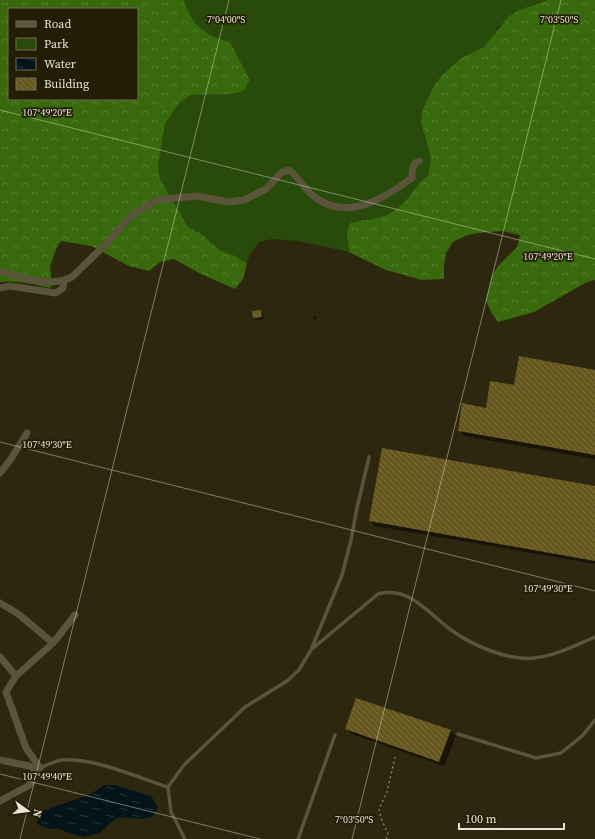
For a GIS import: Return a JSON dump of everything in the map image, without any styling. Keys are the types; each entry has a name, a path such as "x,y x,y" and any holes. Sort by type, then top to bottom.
{"street":[{"path":"0,271 34,281 64,280 72,277 108,242 126,221 137,212 157,200 196,196 230,202 244,200 266,188 282,172 289,170 301,181 305,188 322,202 334,208 360,207 378,200 412,178 414,164 419,160"},
{"path":"0,288 10,286 56,293 64,288 64,280"},
{"path":"1,470 28,433"},
{"path":"0,604 17,613 53,643"},
{"path":"0,801 28,786 32,782 37,769 26,748 6,692 16,676 53,643 75,615"},
{"path":"0,658 16,676"},
{"path":"0,760 37,769"}],"lane":[{"path":"185,839 171,812 168,787 184,764 245,706 287,681 299,670 311,650 342,576 369,457"},
{"path":"311,650 378,594 386,592 398,592 418,602 450,629 467,640 500,653 518,658 534,658 554,653 595,637"},
{"path":"458,734 536,758 561,753 582,736 595,720"},
{"path":"298,839 335,735"},
{"path":"37,769 60,760 79,760 95,763 168,787"}],"path":[{"path":"386,839 388,834 380,818 379,809 387,792 395,757"}],"green space":[{"path":"0,0 184,0 195,23 207,33 230,42 250,80 244,91 232,94 191,95 180,102 165,124 158,166 160,179 188,227 200,233 221,251 233,255 247,263 243,279 235,289 201,274 174,259 160,262 149,271 129,266 91,246 61,241 57,247 50,266 52,285 50,288 19,282 0,282"},
{"path":"184,0 548,0 531,5 499,26 484,47 461,58 434,84 423,109 424,135 431,159 428,176 422,179 411,196 396,211 376,219 364,220 347,233 349,252 298,241 272,239 259,242 250,254 247,263 233,255 221,251 200,233 188,227 160,179 158,166 165,124 180,102 191,95 232,94 244,91 250,80 230,42 207,33 195,23"},
{"path":"548,0 595,0 595,280 587,282 534,312 498,322 491,312 486,300 492,275 499,265 517,247 520,235 503,231 477,233 465,236 453,242 446,253 444,279 422,280 386,270 349,252 347,233 350,223 376,218 396,210 409,197 417,185 428,176 431,159 421,122 423,109 434,85 442,75 461,58 484,47 508,17 519,10"}],"water":[{"path":"104,785 115,785 151,796 158,807 153,816 143,819 119,817 111,822 100,833 84,837 56,828 50,829 37,824 39,812 91,794"}],"building":[{"path":"261,310 262,317 253,318 252,311"},
{"path":"519,356 595,370 595,455 458,431 462,403 486,408 490,381 514,385"},
{"path":"382,448 595,486 595,561 369,521"},
{"path":"356,698 451,730 439,762 345,729"}]}
